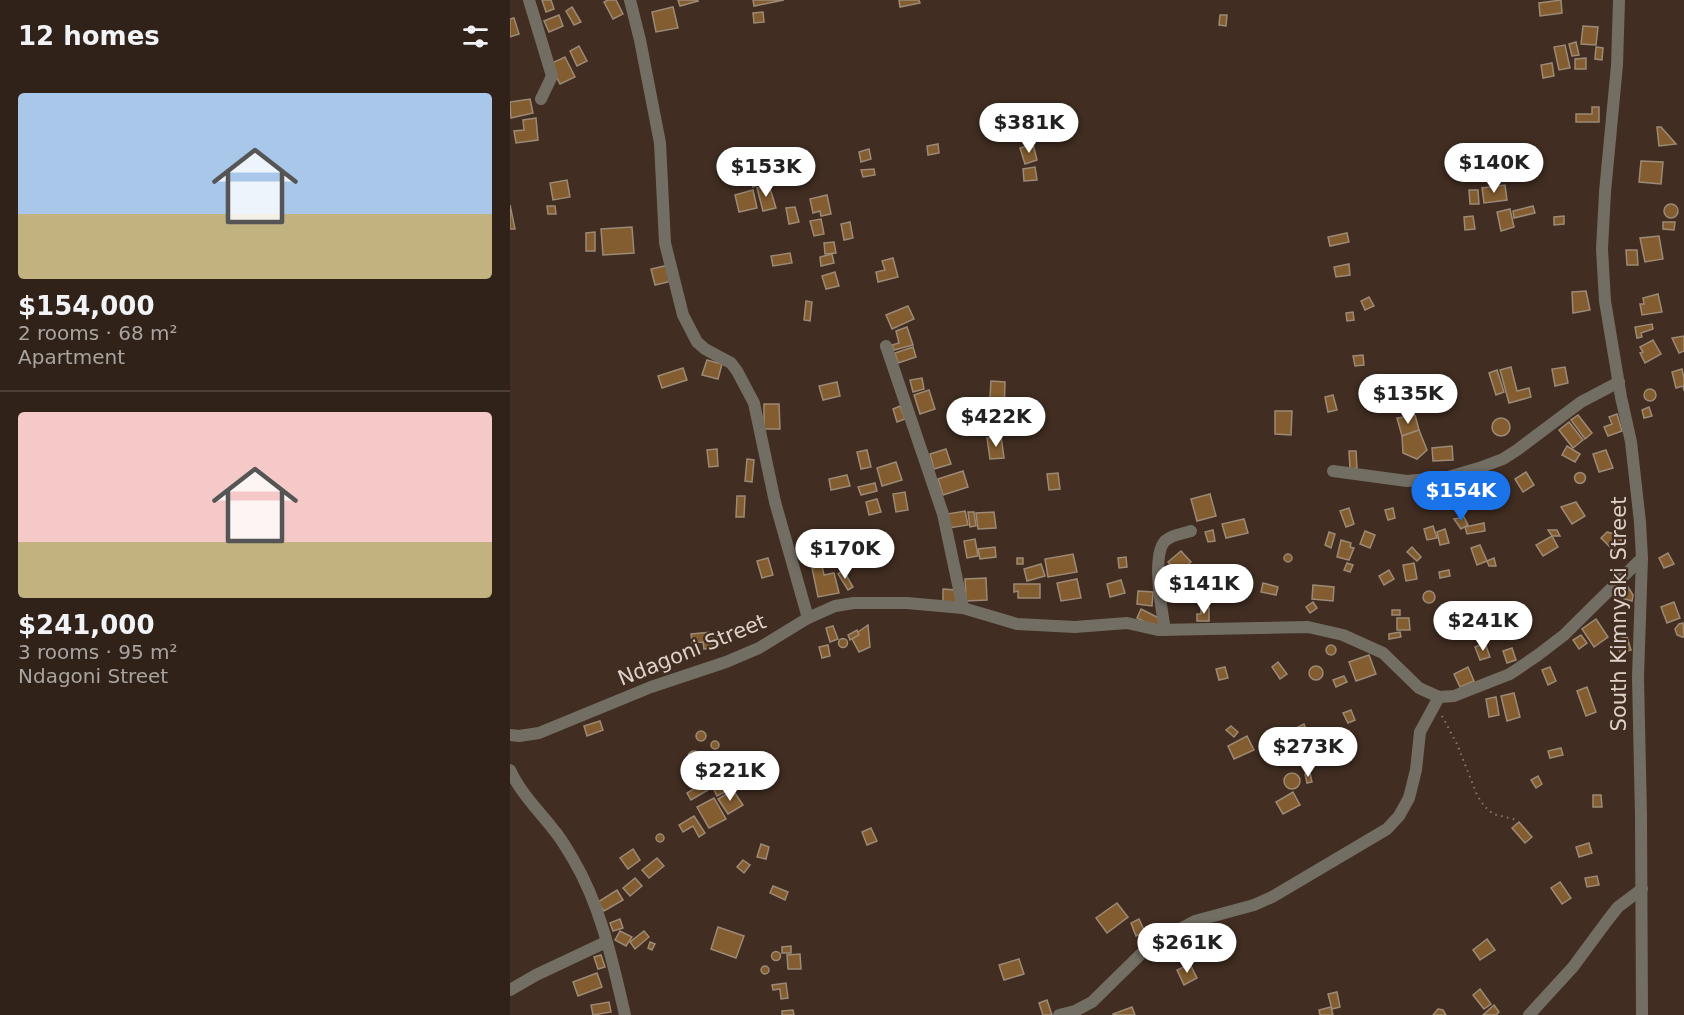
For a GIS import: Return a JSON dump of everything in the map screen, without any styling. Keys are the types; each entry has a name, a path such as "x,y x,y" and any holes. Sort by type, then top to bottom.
{"street":[{"path":"529,0 552,76 541,99"},
{"path":"630,0 660,143 665,243 683,315 697,342 731,363 737,370 754,404 770,484 808,618"},
{"name":"South Kimnyaki Street","path":"1619,0 1617,65 1602,249 1605,301 1638,486 1642,558 1638,678 1642,1015"},
{"path":"886,346 943,514 963,608"},
{"path":"1333,471 1407,480 1448,477 1479,468 1510,455 1581,402 1619,382"},
{"path":"1164,630 1159,579 1160,548 1172,536 1191,531"},
{"path":"1059,1015 1075,1011 1092,1002 1145,950 1169,935 1195,921 1254,905 1272,897 1387,829 1399,816 1409,798 1416,770 1420,732 1437,702 1510,674 1538,655 1564,635 1642,558"},
{"name":"Ndagoni Street","path":"510,735 539,733 651,687 726,662 759,648 808,618 835,606 855,603 907,603 963,608 1017,624 1075,627 1128,623 1164,630 1308,627 1342,635 1383,653 1437,702"},
{"path":"510,770 515,782 555,830 592,896 625,1015"},
{"path":"1529,1015 1573,967 1606,921 1642,889"},
{"path":"510,990 606,942"}],"path":[{"path":"1437,702 1477,795 1484,806 1492,814 1517,820"}],"building":[{"path":"542,0 551,0 554,9 546,12"},
{"path":"616,0 623,14 613,19 604,2"},
{"path":"678,0 697,0 698,1 680,6"},
{"path":"753,0 784,0 754,6"},
{"path":"899,0 919,0 920,3 900,7"},
{"path":"1561,0 1562,13 1540,16 1539,3"},
{"path":"572,7 581,22 574,25 566,11"},
{"path":"673,7 678,28 656,32 652,12"},
{"path":"763,12 764,22 754,23 753,13"},
{"path":"559,15 563,26 549,32 544,21"},
{"path":"1220,15 1227,15 1226,26 1219,25"},
{"path":"514,18 519,34 510,37 510,19"},
{"path":"1583,26 1598,27 1596,45 1581,44"},
{"path":"1576,42 1579,55 1572,56 1569,44"},
{"path":"1565,45 1570,68 1559,70 1554,47"},
{"path":"579,46 587,61 577,66 570,51"},
{"path":"1596,47 1603,48 1602,60 1595,59"},
{"path":"565,57 575,77 560,84 550,64"},
{"path":"1586,58 1586,69 1575,69 1575,59"},
{"path":"1552,63 1554,76 1543,78 1541,65"},
{"path":"530,99 533,113 511,118 510,102"},
{"path":"1592,107 1599,107 1599,122 1576,122 1576,114 1592,114"},
{"path":"1023,111 1028,128 1016,132 1010,116"},
{"path":"536,118 538,140 516,143 514,131 524,130 523,120"},
{"path":"1657,127 1661,127 1676,144 1659,146"},
{"path":"938,144 939,153 928,155 927,146"},
{"path":"1033,144 1037,160 1025,164 1020,148"},
{"path":"869,149 871,159 861,162 859,152"},
{"path":"1641,161 1663,162 1661,184 1639,182"},
{"path":"1035,167 1037,180 1024,181 1023,169"},
{"path":"874,169 875,175 863,177 861,170"},
{"path":"764,173 767,182 753,187 750,178"},
{"path":"567,180 570,197 553,200 550,183"},
{"path":"769,185 776,208 763,211 757,188"},
{"path":"1505,185 1507,200 1484,203 1482,188"},
{"path":"753,190 757,208 739,212 735,195"},
{"path":"1469,190 1478,190 1479,204 1470,204"},
{"path":"827,195 831,214 821,216 820,211 813,213 810,199"},
{"path":"1671,204 1676,206 1678,211 1676,216 1671,218 1666,216 1664,211 1666,206"},
{"path":"510,205 515,229 510,229"},
{"path":"547,206 555,206 556,214 548,214"},
{"path":"1533,206 1535,213 1514,218 1513,211"},
{"path":"795,207 799,222 789,224 786,208"},
{"path":"1510,209 1514,227 1501,231 1497,212"},
{"path":"1473,216 1475,229 1465,230 1464,217"},
{"path":"1564,216 1564,224 1554,225 1554,217"},
{"path":"821,219 824,234 814,236 810,221"},
{"path":"850,222 853,238 844,240 841,224"},
{"path":"1663,222 1675,222 1674,230 1663,229"},
{"path":"632,227 634,253 603,255 601,229"},
{"path":"595,232 595,251 586,251 586,233"},
{"path":"1347,233 1349,242 1330,246 1328,237"},
{"path":"1659,236 1663,259 1645,262 1640,238"},
{"path":"834,242 836,253 825,254 824,243"},
{"path":"1626,250 1637,250 1638,265 1627,265"},
{"path":"790,253 792,263 773,266 771,256"},
{"path":"832,254 834,263 821,266 820,257"},
{"path":"893,258 898,277 878,282 876,272 885,270 882,261"},
{"path":"1349,264 1350,275 1336,277 1334,267"},
{"path":"669,265 672,281 655,285 651,269"},
{"path":"835,272 839,286 826,289 822,276"},
{"path":"1586,291 1590,310 1573,313 1572,292"},
{"path":"1658,294 1662,312 1642,315 1640,304 1644,304 1643,298"},
{"path":"1369,297 1374,306 1365,310 1361,301"},
{"path":"806,301 812,302 810,321 804,320"},
{"path":"908,306 914,319 892,329 886,315"},
{"path":"1353,312 1354,320 1347,321 1346,313"},
{"path":"1652,324 1653,329 1641,333 1642,337 1637,338 1635,327"},
{"path":"907,327 913,345 894,350 892,345 899,343 896,331"},
{"path":"1684,336 1684,351 1679,353 1672,338"},
{"path":"1653,340 1661,354 1645,363 1640,347"},
{"path":"913,347 916,357 898,363 895,353"},
{"path":"1363,355 1364,365 1355,366 1353,356"},
{"path":"707,360 722,364 718,379 702,375"},
{"path":"1511,367 1517,391 1529,388 1531,397 1509,403 1500,370"},
{"path":"1565,367 1568,383 1555,386 1552,369"},
{"path":"683,368 687,380 662,388 658,376"},
{"path":"1682,369 1684,391 1683,386 1676,388 1672,372"},
{"path":"1497,370 1504,392 1496,395 1489,373"},
{"path":"922,378 924,389 913,392 910,380"},
{"path":"991,381 1005,382 1004,414 989,413"},
{"path":"837,382 840,396 823,400 819,386"},
{"path":"1652,389 1656,395 1652,401 1648,401 1644,393"},
{"path":"929,390 935,409 920,414 914,395"},
{"path":"1333,395 1337,410 1328,412 1325,397"},
{"path":"764,404 779,404 780,429 764,429"},
{"path":"900,406 905,419 897,422 893,409"},
{"path":"1649,407 1652,416 1644,418 1642,410"},
{"path":"1275,411 1292,411 1291,435 1275,434"},
{"path":"1617,414 1622,431 1608,436 1604,427 1612,424 1609,417"},
{"path":"1415,415 1419,430 1402,436 1397,418"},
{"path":"1578,415 1592,433 1585,439 1571,420"},
{"path":"1501,418 1507,421 1510,427 1507,433 1501,436 1495,433 1492,427 1495,421"},
{"path":"1569,422 1583,440 1573,448 1559,430"},
{"path":"1419,430 1427,450 1417,459 1403,453 1402,436"},
{"path":"1001,436 1004,458 990,459 987,438"},
{"path":"1452,446 1453,460 1433,461 1432,448"},
{"path":"1567,446 1580,454 1575,462 1562,455"},
{"path":"717,449 718,466 709,467 707,450"},
{"path":"946,449 951,464 934,469 930,454"},
{"path":"867,450 871,467 861,469 857,452"},
{"path":"1606,450 1613,468 1599,472 1593,454"},
{"path":"1349,451 1356,451 1357,468 1350,469"},
{"path":"747,459 754,460 752,482 745,481"},
{"path":"896,462 902,480 882,486 877,468"},
{"path":"963,471 968,487 943,495 938,479"},
{"path":"1526,472 1534,485 1523,492 1515,479"},
{"path":"1058,473 1060,489 1049,490 1047,474"},
{"path":"1580,473 1584,474 1584,482 1580,483 1576,482 1575,478 1576,474"},
{"path":"847,475 850,486 831,490 829,479"},
{"path":"1493,480 1502,491 1489,501 1480,490"},
{"path":"875,483 877,491 861,495 858,487"},
{"path":"905,492 908,510 896,512 893,494"},
{"path":"1210,494 1216,516 1197,521 1191,499"},
{"path":"737,496 745,496 744,517 736,517"},
{"path":"877,499 881,512 869,515 866,502"},
{"path":"1576,502 1585,516 1572,524 1561,507"},
{"path":"1349,508 1354,524 1346,527 1340,511"},
{"path":"1393,508 1395,518 1388,520 1385,510"},
{"path":"965,511 968,525 949,528 947,514"},
{"path":"968,512 974,512 976,526 970,527"},
{"path":"994,512 996,528 978,529 976,513"},
{"path":"1464,517 1468,525 1461,529 1454,519"},
{"path":"1244,519 1248,533 1226,538 1222,524"},
{"path":"1484,523 1485,531 1467,534 1465,527"},
{"path":"1433,526 1437,538 1427,540 1424,529"},
{"path":"1445,529 1449,543 1440,545 1437,532"},
{"path":"1213,530 1215,541 1208,542 1205,532"},
{"path":"1548,530 1557,530 1560,536 1552,536"},
{"path":"1365,531 1375,535 1370,548 1360,544"},
{"path":"1329,532 1335,534 1331,548 1325,545"},
{"path":"1607,532 1618,535 1625,547 1616,553 1601,538"},
{"path":"1552,536 1558,547 1543,556 1536,545"},
{"path":"975,539 978,556 967,558 964,541"},
{"path":"1341,540 1351,543 1350,547 1354,548 1349,560 1337,557"},
{"path":"1480,545 1487,561 1477,565 1471,548"},
{"path":"995,547 996,557 980,559 978,549"},
{"path":"1412,547 1421,557 1417,561 1407,552"},
{"path":"1181,551 1191,562 1177,573 1168,562"},
{"path":"1668,553 1674,564 1664,568 1659,558"},
{"path":"1073,554 1077,572 1048,577 1045,559"},
{"path":"1288,554 1292,558 1288,562 1284,558"},
{"path":"1126,557 1127,567 1119,568 1118,558"},
{"path":"768,558 773,575 762,578 757,561"},
{"path":"1017,558 1023,558 1023,564 1017,564"},
{"path":"1494,558 1496,566 1489,566 1487,561"},
{"path":"1347,563 1353,565 1350,572 1344,570"},
{"path":"1414,563 1417,579 1406,581 1403,565"},
{"path":"1041,564 1045,576 1027,581 1024,569"},
{"path":"822,566 824,575 834,573 839,593 818,597 812,568"},
{"path":"843,570 853,587 848,590 838,574"},
{"path":"1389,570 1394,579 1384,585 1379,576"},
{"path":"1449,570 1450,576 1440,578 1439,572"},
{"path":"1188,573 1193,578 1186,583 1182,578"},
{"path":"986,578 987,600 966,601 965,579"},
{"path":"1077,579 1081,598 1061,601 1057,583"},
{"path":"1121,580 1125,593 1110,597 1107,584"},
{"path":"1263,583 1278,587 1276,595 1261,592"},
{"path":"1014,584 1040,584 1040,598 1018,598 1018,591 1014,592"},
{"path":"1313,585 1334,587 1333,601 1312,599"},
{"path":"1622,585 1628,587 1633,595 1632,601 1618,597"},
{"path":"943,589 956,590 956,602 943,602"},
{"path":"1138,591 1153,592 1152,606 1137,604"},
{"path":"1431,591 1434,592 1434,602 1427,603 1424,602 1423,595 1424,592"},
{"path":"1313,602 1317,608 1310,613 1306,607"},
{"path":"1674,602 1680,618 1667,623 1661,607"},
{"path":"1201,607 1209,608 1209,621 1197,621 1197,614 1201,614"},
{"path":"1141,609 1161,619 1157,628 1137,618"},
{"path":"1392,610 1400,610 1400,615 1392,615"},
{"path":"1397,618 1409,618 1410,630 1397,630"},
{"path":"1498,619 1500,625 1488,631 1485,624"},
{"path":"1596,619 1608,637 1594,647 1582,629"},
{"path":"1683,623 1684,637 1682,637 1677,635 1675,629"},
{"path":"868,625 870,647 859,652 851,637"},
{"path":"833,626 838,639 830,642 826,628"},
{"path":"857,630 859,635 850,640 848,635"},
{"path":"712,632 714,647 704,649 703,642 692,643 691,634"},
{"path":"1400,632 1401,637 1389,639 1389,634"},
{"path":"1581,635 1587,643 1579,649 1573,640"},
{"path":"1627,637 1631,650 1620,653 1617,639"},
{"path":"843,639 847,643 843,647 839,643"},
{"path":"1485,643 1490,657 1480,660 1475,647"},
{"path":"828,645 830,656 822,658 819,647"},
{"path":"1331,645 1336,650 1331,655 1326,650"},
{"path":"1512,648 1516,660 1507,663 1503,651"},
{"path":"1369,655 1376,674 1356,681 1349,662"},
{"path":"1278,662 1287,674 1280,679 1272,667"},
{"path":"1313,666 1319,666 1323,673 1319,680 1313,680 1309,676 1309,670"},
{"path":"1225,667 1228,678 1219,680 1216,669"},
{"path":"1468,667 1474,681 1460,687 1454,674"},
{"path":"1550,667 1556,681 1548,685 1542,670"},
{"path":"1344,676 1347,682 1336,687 1333,680"},
{"path":"1587,687 1596,712 1586,716 1577,691"},
{"path":"1514,693 1520,717 1507,721 1501,696"},
{"path":"1496,697 1499,715 1489,717 1486,699"},
{"path":"1351,710 1355,720 1348,723 1343,713"},
{"path":"600,721 603,730 587,736 584,726"},
{"path":"1304,724 1306,729 1299,733 1296,728"},
{"path":"1231,726 1238,732 1234,737 1226,730"},
{"path":"701,731 705,732 705,740 701,741 697,740 696,736 697,732"},
{"path":"1247,736 1254,750 1234,759 1228,746"},
{"path":"715,741 719,745 715,749 711,745"},
{"path":"1561,748 1563,755 1550,758 1548,751"},
{"path":"694,751 700,757 694,763 688,757"},
{"path":"709,752 714,757 709,762 704,757"},
{"path":"726,768 731,777 712,787 707,778"},
{"path":"1292,773 1298,775 1300,781 1298,787 1292,789 1286,787 1284,781 1286,775"},
{"path":"1310,773 1312,782 1307,783 1305,774"},
{"path":"1538,776 1542,784 1536,788 1531,780"},
{"path":"727,781 731,789 717,796 713,788"},
{"path":"703,783 708,790 691,800 687,793"},
{"path":"733,790 743,805 728,814 718,799"},
{"path":"1293,792 1300,805 1283,814 1276,802"},
{"path":"1593,795 1601,795 1602,807 1593,807"},
{"path":"714,798 726,819 709,828 697,807"},
{"path":"694,816 705,833 699,837 693,826 683,832 679,825"},
{"path":"1519,822 1532,837 1525,843 1512,828"},
{"path":"871,828 877,841 867,845 862,832"},
{"path":"660,834 664,838 660,842 656,838"},
{"path":"1589,843 1592,853 1579,857 1576,847"},
{"path":"761,844 769,847 766,859 757,857"},
{"path":"633,849 640,860 628,869 620,858"},
{"path":"657,858 664,866 649,878 642,870"},
{"path":"743,860 750,865 744,873 737,867"},
{"path":"1597,876 1599,885 1587,887 1585,878"},
{"path":"635,878 642,886 630,896 623,888"},
{"path":"1560,882 1571,898 1562,904 1551,888"},
{"path":"773,886 788,892 785,900 770,893"},
{"path":"617,890 623,900 604,911 598,902"},
{"path":"1117,903 1128,917 1107,933 1096,918"},
{"path":"620,919 623,928 613,931 610,923"},
{"path":"1139,919 1145,932 1136,936 1131,923"},
{"path":"718,927 744,936 736,958 711,949"},
{"path":"620,931 632,937 626,946 615,940"},
{"path":"644,931 649,937 635,949 630,942"},
{"path":"1487,939 1495,950 1480,960 1473,950"},
{"path":"650,942 655,944 652,950 648,948"},
{"path":"791,946 791,953 782,953 782,947"},
{"path":"776,951 781,956 776,961 771,956"},
{"path":"800,954 801,969 788,969 787,955"},
{"path":"601,955 605,967 598,969 594,957"},
{"path":"1019,959 1024,974 1004,980 999,965"},
{"path":"1190,964 1197,978 1184,985 1177,970"},
{"path":"765,966 769,970 765,974 761,970"},
{"path":"597,973 602,987 578,996 573,982"},
{"path":"786,983 788,998 781,999 780,989 773,990 772,985"},
{"path":"1480,989 1491,1004 1484,1009 1473,995"},
{"path":"1337,992 1340,1007 1332,1009 1328,994"},
{"path":"1047,1000 1052,1015 1043,1015 1039,1003"},
{"path":"609,1002 611,1012 593,1015 591,1005"},
{"path":"1494,1005 1499,1012 1496,1015 1483,1015"},
{"path":"1132,1007 1135,1015 1113,1014"},
{"path":"1331,1007 1333,1015 1320,1015 1319,1010"},
{"path":"1438,1009 1443,1010 1446,1015 1433,1015"},
{"path":"793,1010 794,1015 782,1015 782,1011"}]}
